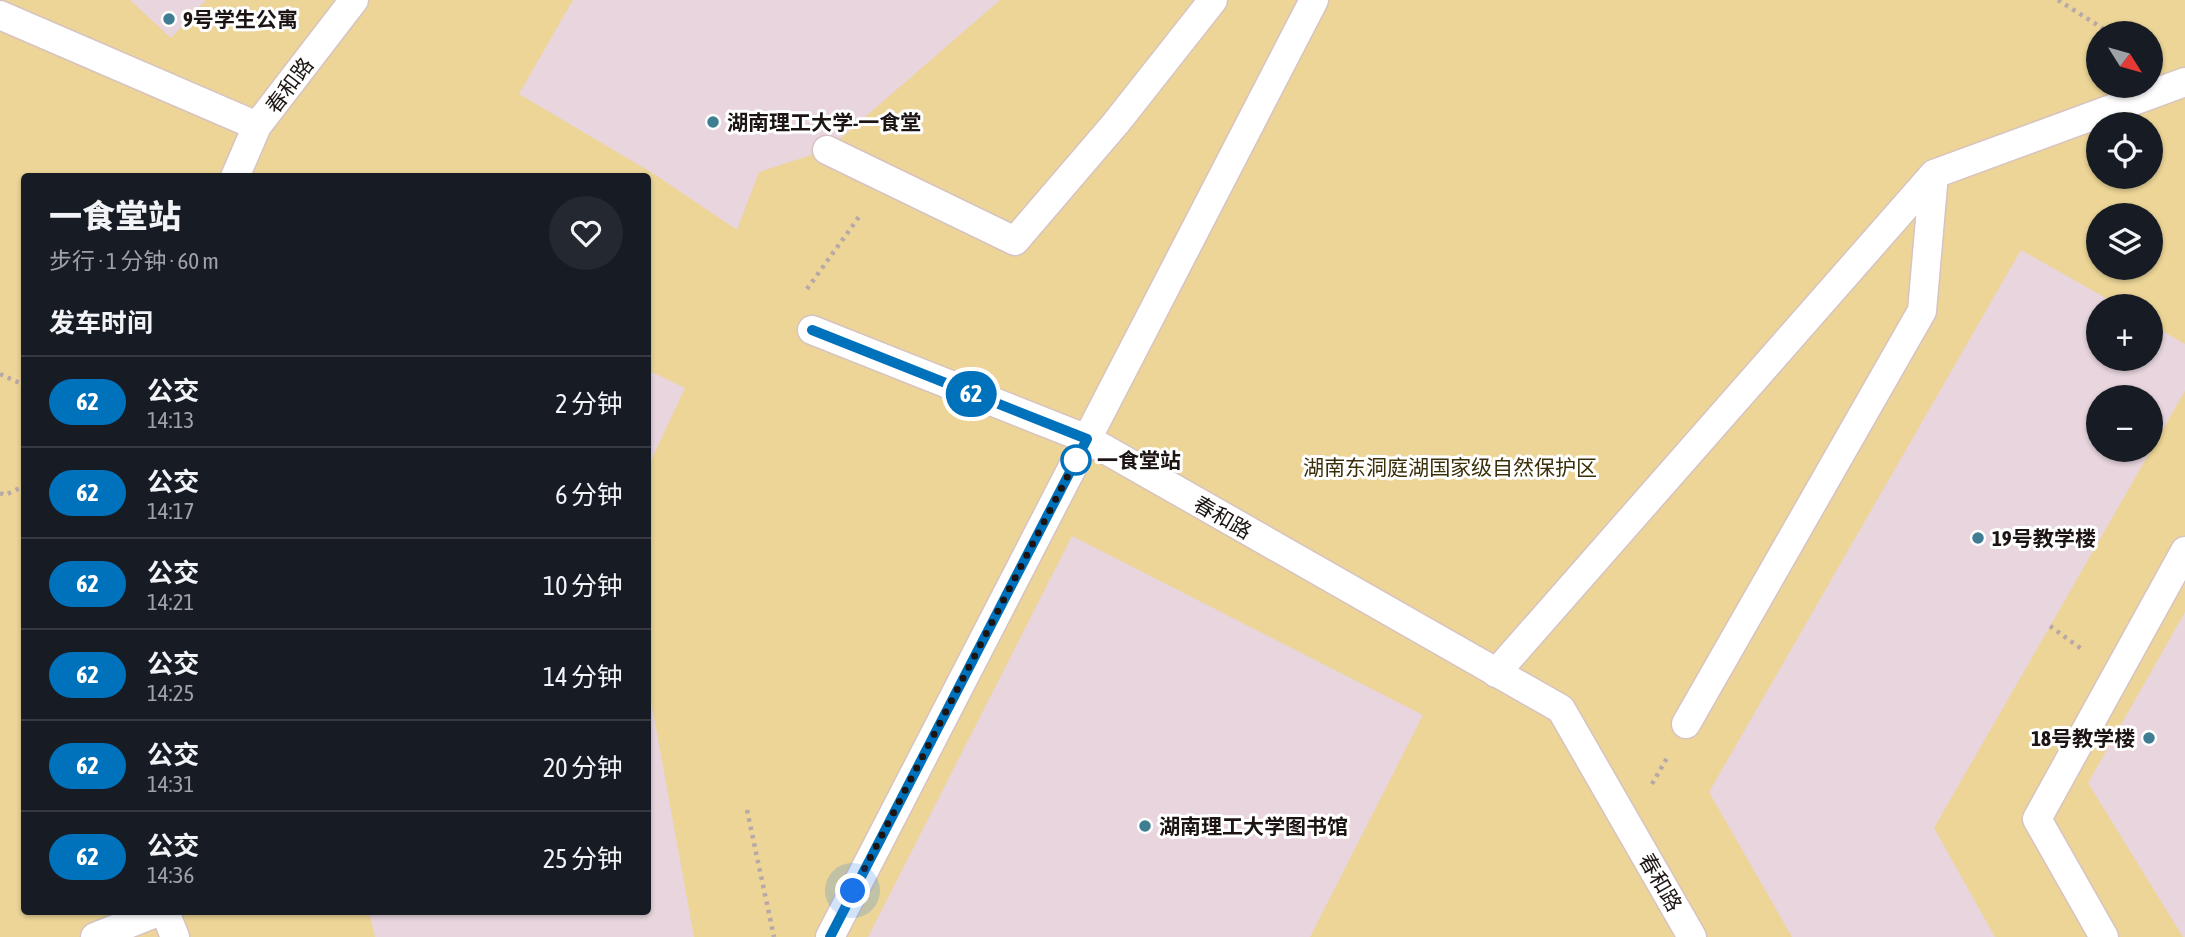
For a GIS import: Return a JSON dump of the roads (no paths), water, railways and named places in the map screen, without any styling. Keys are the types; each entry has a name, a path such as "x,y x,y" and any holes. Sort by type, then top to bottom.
{"lane":[{"name":"春和路","path":"237,173 257,126 354,0"},
{"path":"827,150 1015,241 1116,123 1213,0"},
{"path":"830,937 1314,0"},
{"path":"0,15 257,126"},
{"path":"1496,673 1934,174 2185,82"},
{"path":"1686,724 1922,311 1934,174"},
{"name":"春和路","path":"812,330 1087,439 1561,709 1692,937"},
{"path":"2104,937 2037,818 2185,551"},
{"path":"95,937 150,915"},
{"path":"167,915 175,937"}],"place":[{"name":"9号学生公寓","path":"169,19"},
{"name":"湖南理工大学-一食堂","path":"713,122"},
{"name":"一食堂站","path":"1076,460"},
{"name":"19号教学楼","path":"1978,538"},
{"name":"18号教学楼","path":"2149,738"},
{"name":"湖南理工大学图书馆","path":"1145,826"}],"park label":[{"name":"湖南东洞庭湖国家级自然保护区","path":"1450,467"}]}
